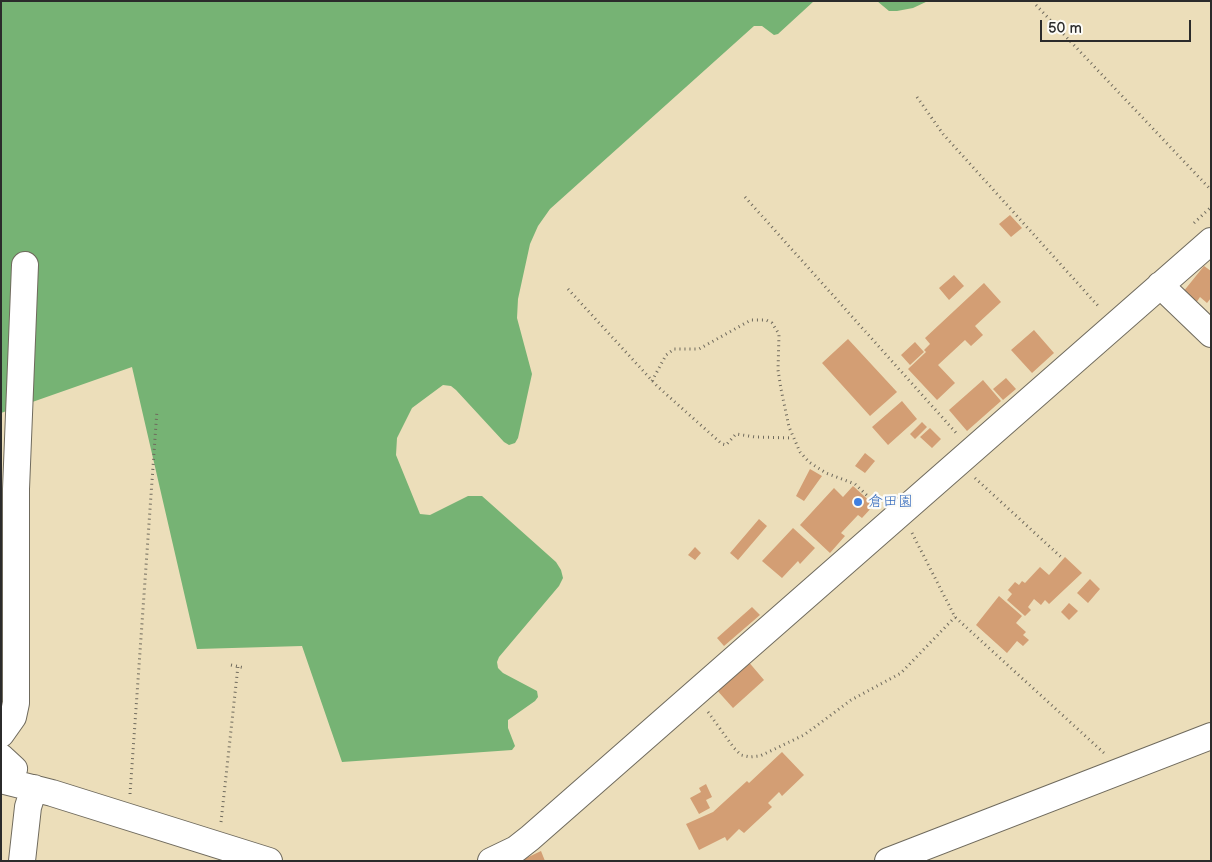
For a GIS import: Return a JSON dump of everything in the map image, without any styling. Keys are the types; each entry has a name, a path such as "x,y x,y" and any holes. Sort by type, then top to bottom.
{"street":[{"path":"491,861 516,849 530,838 1211,241"},
{"path":"1,734 13,717 16,703 16,490 25,265"},
{"path":"1160,285 1211,334"},
{"path":"888,861 1211,736"},
{"path":"1,757 14,769 15,784 28,807 22,861"},
{"path":"15,784 269,861"}],"path":[{"path":"1036,5 1211,190"},
{"path":"917,97 943,134 1115,325"},
{"path":"745,197 965,456 1061,557"},
{"path":"568,289 652,381 722,444 726,445 736,434 755,437 792,438"},
{"path":"652,381 670,352 699,348 751,320 766,320 772,323 779,334 779,379 792,438 800,452 809,462 826,473 855,484 895,517 906,522 955,617 1107,755 1114,774"},
{"path":"125,816 129,803 157,410"},
{"path":"694,694 741,755 750,758 760,756 804,735 851,700 901,672 955,617"},
{"path":"231,665 245,668"},
{"path":"216,844 220,831 238,666"}],"green space":[{"path":"1,1 814,1 778,34 774,35 762,26 754,26 550,209 538,226 530,244 518,299 517,318 532,374 518,438 515,443 509,445 504,442 456,390 451,386 443,385 412,408 397,438 396,455 420,514 430,515 468,496 482,496 556,562 561,570 563,578 559,586 499,657 497,662 498,668 503,673 537,691 538,697 535,701 508,720 508,728 515,746 512,750 342,762 302,646 197,649 132,367 1,413"},
{"path":"877,1 928,1 913,8 889,11"}],"building":[{"path":"1010,215 1022,228 1011,237 999,224"},
{"path":"1204,266 1211,271 1211,298 1207,303 1200,297 1196,303 1183,292"},
{"path":"954,275 964,286 949,300 939,288"},
{"path":"984,283 1001,302 975,326 983,335 971,346 965,340 938,365 955,383 937,400 908,369 926,352 924,350 930,344 925,338"},
{"path":"1034,330 1054,353 1032,373 1011,350"},
{"path":"848,339 897,392 870,416 822,363"},
{"path":"915,342 924,352 910,365 901,355"},
{"path":"1006,378 1016,389 1003,400 993,389"},
{"path":"983,380 1001,401 967,431 949,410"},
{"path":"902,401 917,419 888,445 872,427"},
{"path":"922,422 927,427 915,439 910,434"},
{"path":"930,428 941,439 932,448 920,437"},
{"path":"865,453 875,461 865,473 855,466"},
{"path":"810,469 822,476 804,501 796,496"},
{"path":"853,486 874,505 862,518 858,515 841,533 845,536 830,553 800,525 834,488 843,497"},
{"path":"759,519 767,526 738,560 730,553"},
{"path":"793,528 815,548 800,564 798,561 782,578 762,561"},
{"path":"695,547 701,553 695,560 688,555"},
{"path":"1065,557 1082,573 1049,604 1045,600 1041,605 1034,599 1028,607 1031,610 1025,616 1007,600 1012,594 1008,590 1015,582 1019,585 1022,581 1025,583 1040,567 1049,575"},
{"path":"1090,579 1100,589 1088,603 1077,593"},
{"path":"999,596 1022,616 1016,623 1026,632 1023,635 1029,640 1023,646 1017,641 1007,653 976,625"},
{"path":"1069,603 1078,611 1069,620 1061,612"},
{"path":"752,607 760,615 724,646 717,638"},
{"path":"747,660 764,680 733,708 715,688"},
{"path":"782,752 804,775 782,796 779,792 768,803 772,807 744,833 739,829 727,841 725,837 699,850 686,824 713,812 747,781 749,783"},
{"path":"706,784 712,797 706,800 710,808 699,814 690,798 701,792 699,788"},
{"path":"541,851 545,861 520,861"}],"place":[{"name":"倉田園","path":"858,502"}]}
